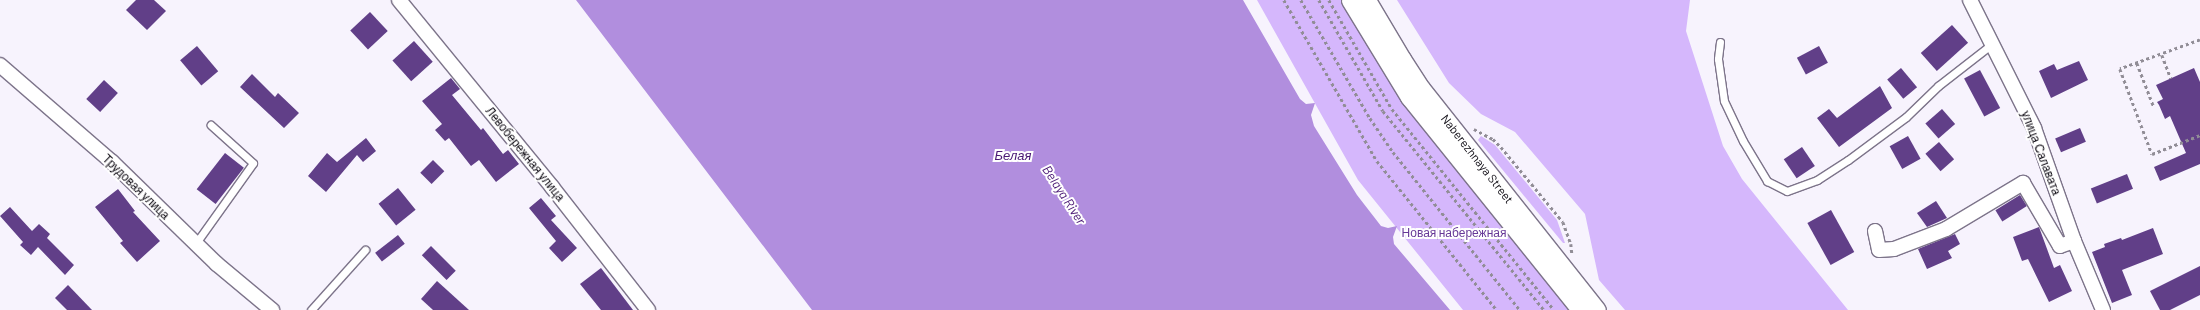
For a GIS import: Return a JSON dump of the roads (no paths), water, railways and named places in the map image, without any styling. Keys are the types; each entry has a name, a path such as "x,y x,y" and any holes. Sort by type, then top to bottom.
{"street":[{"name":"Левобережная улица","path":"399,0 552,187 648,310"},
{"name":"Naberezhnaya Street","path":"1350,0 1409,97 1580,310"},
{"name":"Naberezhnaya Street","path":"1367,0 1402,59 1422,88 1597,310"},
{"name":"улица Салавата","path":"1970,0 2034,128 2074,241 2103,310"},
{"name":"Трудовая улица","path":"0,65 112,162 196,243 272,310"},
{"path":"1874,231 1879,250 1894,249 1946,229 2023,183 2060,246 2074,241"}],"lane":[{"path":"1720,42 1718,59 1724,101 1743,141 1767,181 1787,191 1816,180 1848,160 1906,117 1938,86 1992,44"},
{"path":"196,243 253,163 211,125"},
{"path":"311,310 365,250"}],"water":[{"name":"Белая","path":"576,0 1243,0 1300,99 1306,104 1315,103 1311,115 1314,126 1357,195 1381,226 1388,228 1397,226 1393,237 1394,244 1450,310 812,310"}],"water label":[{"name":"Belaya River","path":"1064,195"}],"park label":[{"name":"Новая набережная","path":"1454,233"}]}
